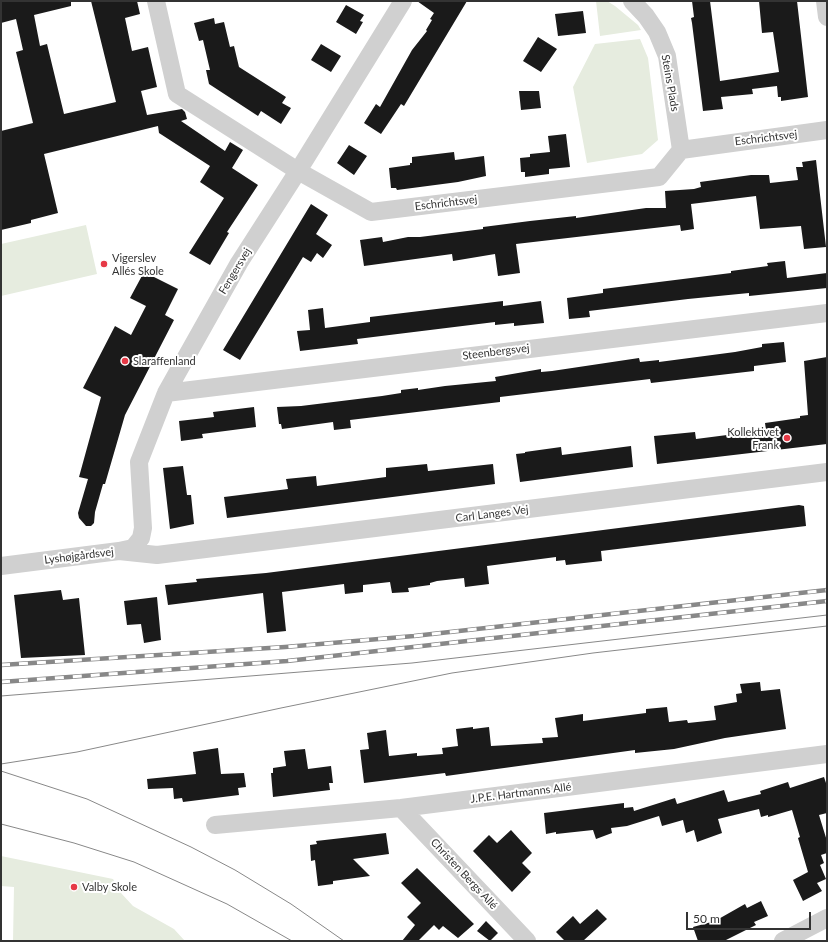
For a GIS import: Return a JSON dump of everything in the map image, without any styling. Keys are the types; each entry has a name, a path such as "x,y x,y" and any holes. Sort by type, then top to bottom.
{"street":[{"name":"Eschrichtsvej","path":"156,1 178,94 298,171 371,212 659,177 681,150 827,130"},
{"name":"Fengersvej","path":"119,551 132,548 141,538 143,528 139,462 143,447 166,393 239,263 298,171 402,1"},
{"name":"Steins Plads","path":"632,1 646,16 657,32 667,56 681,150"},
{"path":"825,1 827,17"},
{"name":"Steenbergsvej","path":"166,393 827,313"},
{"name":"Carl Langes Vej","path":"157,555 827,472"},
{"name":"Lyshøjgårdsvej","path":"1,566 119,551 157,555"},
{"name":"J.P.E. Hartmanns Allé","path":"215,825 401,808 827,754"},
{"name":"Christen Bergs Allé","path":"401,808 527,941"},
{"path":"784,941 827,918"}],"shaded area":[{"path":"596,1 607,1 615,6 638,25 641,30 600,36"},
{"path":"640,39 648,58 658,140 642,154 587,163 573,87 595,44"},
{"path":"86,225 97,274 1,296 1,244"},
{"name":"Valby Skole","path":"1,856 113,879 121,893 133,906 174,929 185,941 13,941 14,887 1,886"}],"building":[{"path":"1,1 71,1 71,6 34,15 40,46 47,44 64,114 116,102 91,1 137,1 140,14 125,18 132,51 148,47 157,87 141,91 147,115 182,109 185,112 187,119 181,121 225,151 230,142 243,150 232,168 258,185 227,232 229,233 210,265 189,253 224,198 200,182 210,166 159,133 158,126 44,154 58,213 31,220 31,223 1,230 1,131 33,123 16,52 23,50 16,19 1,23"},
{"path":"417,1 467,1 404,106 401,104 381,134 364,123 376,104 380,107 412,50 427,31 426,30 432,20 430,19 434,13"},
{"path":"692,1 710,1 720,81 779,72 773,32 762,33 759,1 797,1 808,97 781,101 781,97 778,97 777,86 752,89 753,94 721,97 723,109 703,111 691,18 694,17"},
{"path":"346,5 364,15 360,21 363,22 356,34 336,22"},
{"path":"583,11 586,33 558,36 555,14"},
{"path":"214,18 215,24 224,22 230,47 234,46 239,67 286,97 282,103 291,108 281,124 261,111 258,116 209,84 206,70 210,70 203,40 199,41 194,23"},
{"path":"538,37 557,49 541,72 523,61"},
{"path":"321,44 341,56 331,72 311,60"},
{"path":"519,91 539,91 541,108 521,110"},
{"path":"566,134 570,167 549,169 549,174 525,177 525,172 521,172 520,158 530,157 530,154 550,152 548,136"},
{"path":"349,145 367,156 354,175 337,163"},
{"path":"454,152 455,160 484,156 486,176 458,182 397,190 396,188 391,188 389,168 410,165 410,163 412,163 412,157"},
{"path":"816,160 826,247 804,249 801,226 760,229 756,196 691,204 694,229 681,231 680,225 516,244 520,273 498,276 495,254 453,261 452,254 364,266 360,240 382,237 383,242 408,237 420,237 483,229 483,227 530,221 576,216 576,218 646,208 666,208 665,191 694,189 701,187 700,182 751,175 769,175 770,183 798,180 796,167 803,167 802,162"},
{"path":"311,204 328,215 316,234 332,245 323,258 317,253 311,262 303,257 240,360 223,350"},
{"path":"785,261 787,278 827,273 827,288 749,296 749,293 688,299 589,311 590,317 569,319 567,298 603,293 603,289 731,273 731,271 768,266 767,263"},
{"name":"Slaraffenland","path":"144,272 178,289 165,315 174,320 125,415 105,484 103,484 95,512 94,523 91,526 86,526 79,518 78,513 88,479 79,477 101,397 83,388 115,326 131,335 146,306 130,298"},
{"path":"503,301 503,306 541,301 544,323 514,326 514,323 495,325 495,322 357,339 358,344 300,351 297,331 310,330 308,310 323,308 325,328 370,322 370,317"},
{"path":"784,342 786,362 754,366 754,371 651,383 650,379 500,397 500,402 350,420 351,428 334,430 333,422 282,429 281,424 279,424 277,407 301,406 382,396 401,393 401,390 418,388 418,390 496,381 495,377 541,369 541,372 552,371 639,358 640,362 659,360 659,362 735,352 762,347 762,344"},
{"path":"827,357 827,444 657,464 654,436 695,432 696,439 766,430 765,423 800,418 800,416 808,415 804,361"},
{"path":"254,407 256,427 202,434 203,438 181,441 179,421 214,417 213,412"},
{"path":"631,446 633,467 520,482 516,454 561,447 562,455"},
{"path":"427,464 428,471 493,464 495,484 227,518 224,497 288,489 286,479 316,476 317,486 386,477 386,468"},
{"path":"183,466 187,495 191,495 194,524 170,529 163,468"},
{"path":"799,505 804,506 806,526 601,551 602,561 566,565 565,560 556,561 556,557 487,566 489,584 465,587 464,578 437,581 430,583 430,585 408,588 409,592 392,593 390,582 363,585 363,592 345,594 344,584 282,592 286,631 267,633 263,593 168,605 165,585 197,582 196,579 266,573"},
{"path":"61,590 63,600 79,598 85,655 21,658 14,595"},
{"path":"157,597 161,640 144,643 141,624 127,625 124,601"},
{"path":"760,682 761,691 780,689 786,729 725,738 674,749 635,753 635,750 446,776 445,773 364,783 360,750 369,749 367,733 386,730 389,756 417,753 417,756 443,754 442,748 458,746 456,729 473,727 473,729 489,727 491,746 543,743 542,738 558,737 555,718 583,714 583,721 646,713 646,709 667,707 669,722 687,720 688,723 716,720 714,706 737,702 736,694 742,693 740,684"},
{"path":"218,748 221,774 244,773 246,787 238,788 239,795 183,802 182,798 174,799 173,788 148,789 147,779 196,774 193,752"},
{"path":"305,749 308,769 331,766 333,783 329,783 330,790 273,797 271,773 273,773 273,768 286,766 284,751"},
{"path":"824,777 827,786 827,813 819,815 827,841 827,853 821,855 824,863 820,865 826,879 817,883 822,891 803,901 793,880 808,872 792,810 768,817 768,815 761,817 759,809 718,819 722,833 697,842 694,830 686,833 683,820 662,826 659,816 627,826 611,828 612,833 596,839 593,830 546,834 544,813 624,803 624,808 633,807 634,811 675,798 677,804 724,790 728,802 761,794 760,791 788,782 790,788"},
{"path":"511,830 532,853 522,863 531,872 512,892 473,851 489,835 497,843"},
{"path":"386,833 389,854 353,859 370,876 333,881 333,884 318,886 315,860 311,861 310,845 317,844 316,841"},
{"path":"417,868 474,924 458,938 443,926 439,930 434,925 418,941 402,941 415,925 407,917 421,903 401,883"},
{"path":"761,901 768,916 754,922 756,925 724,941 698,941 693,927 715,921 745,904 747,908"},
{"path":"597,909 607,919 583,941 565,941 556,932 573,916 580,924"},
{"path":"486,921 498,933 490,941 477,931"}],"tram line":[{"path":"1,696 412,663 827,615"},
{"path":"1,764 77,752 452,673 593,653 827,626"},
{"path":"1,771 87,799 191,847 235,870 291,904 344,941"},
{"path":"1,824 74,843 134,862 227,904 292,941"}],"railway":[{"path":"1,665 285,647 414,636 827,590"},
{"path":"1,682 287,661 827,601"}],"place":[{"name":"Vigerslev Allés Skole","path":"104,264"},
{"name":"Slaraffenland","path":"125,361"},
{"name":"Kollektivet Frank","path":"787,438"},
{"name":"Valby Skole","path":"74,887"}]}
